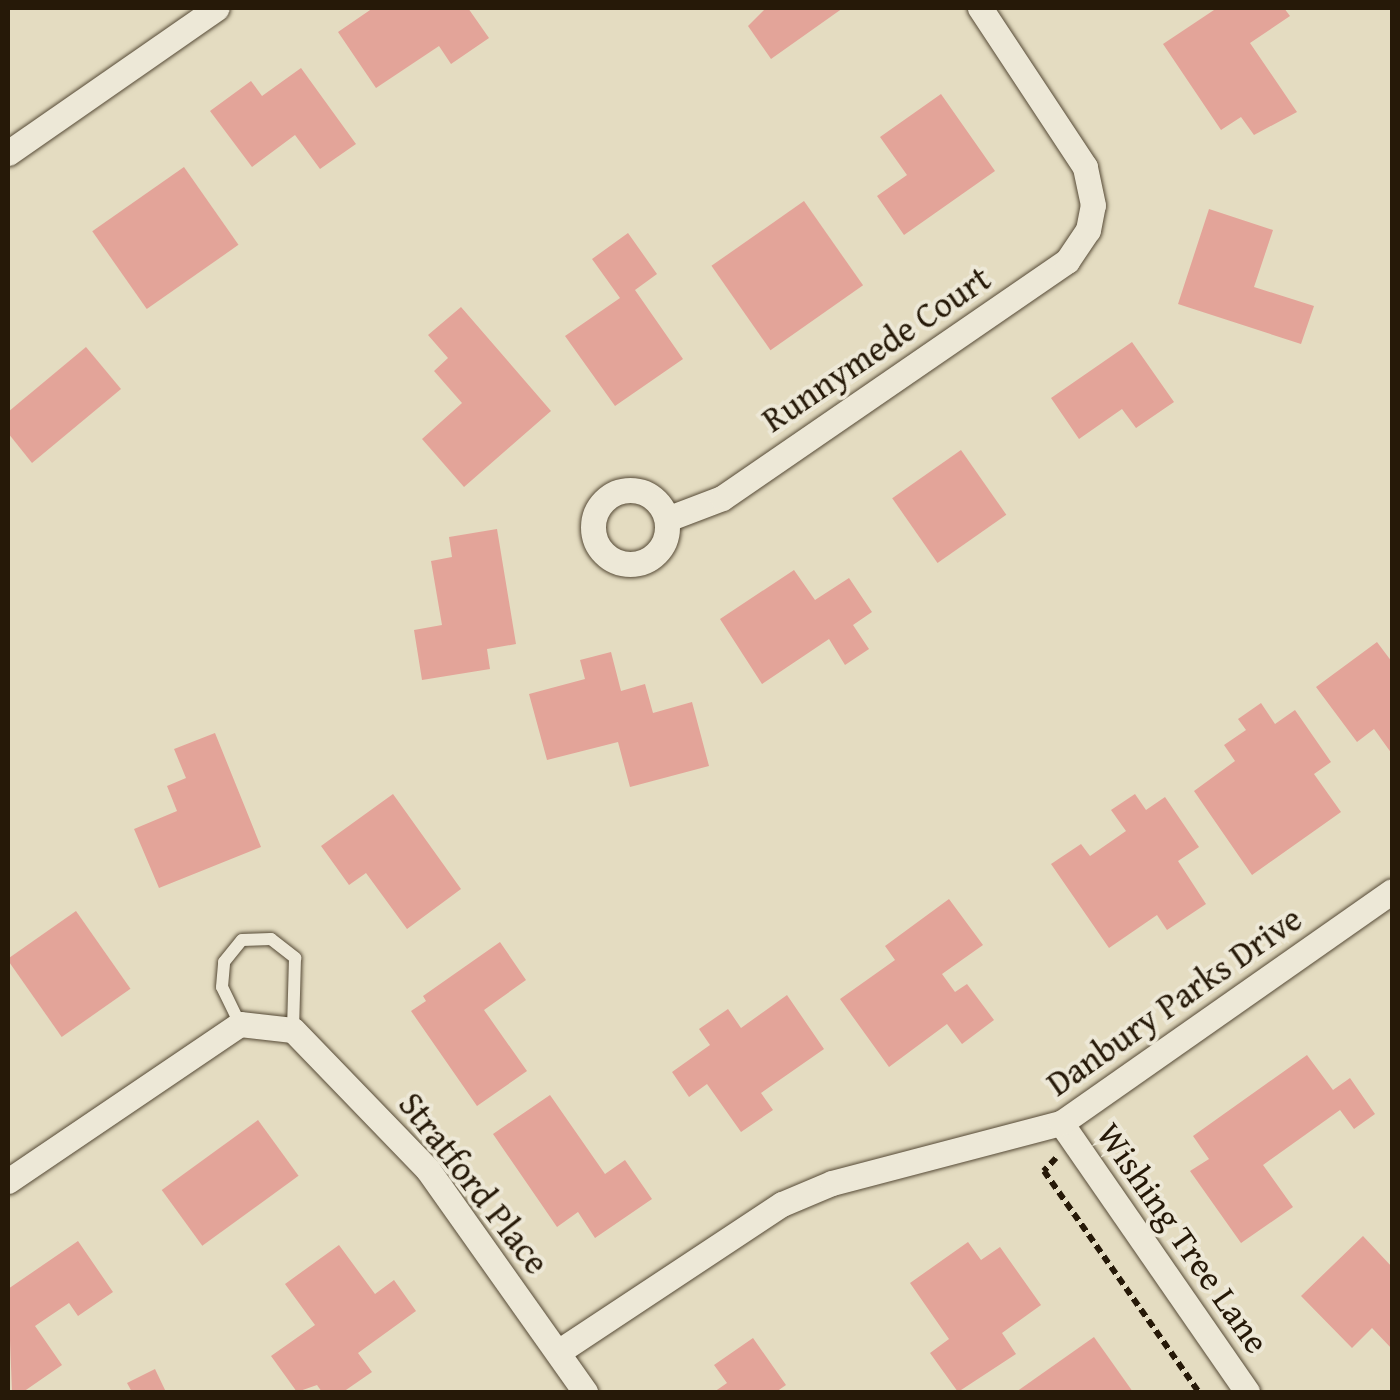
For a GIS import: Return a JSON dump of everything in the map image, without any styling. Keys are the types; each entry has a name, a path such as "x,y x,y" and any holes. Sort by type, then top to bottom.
{"street":[{"path":"8,153 217,8"},
{"name":"Runnymede Court","path":"666,519 722,498 1067,261 1088,230 1093,204 1086,167 1064,126 980,8"},
{"name":"Danbury Parks Drive","path":"558,1352 782,1204 832,1184 1061,1124 1392,891"},
{"path":"8,1182 240,1024 292,1030"},
{"name":"Stratford Place","path":"292,1030 428,1170 585,1392"},
{"name":"Wishing Tree Lane","path":"1061,1124 1246,1392"}],"lane":[{"path":"240,1024 222,988 224,962 242,940 270,939 295,958 292,1030"}],"path":[{"path":"1076,1146 1044,1171 1198,1392"}],"building":[{"path":"373,8 468,8 489,38 451,64 439,46 376,88 338,32"},
{"path":"766,8 843,8 771,59 748,26"},
{"path":"1217,8 1284,8 1290,16 1250,43 1297,112 1254,135 1241,117 1221,130 1163,44"},
{"path":"301,68 356,144 320,169 295,135 252,167 210,111 251,81 262,96"},
{"path":"941,94 995,171 904,235 877,196 907,175 880,137"},
{"path":"184,167 238,245 147,309 92,231"},
{"path":"804,201 863,285 771,350 711,266"},
{"path":"1209,209 1273,230 1254,287 1314,306 1301,344 1178,304"},
{"path":"628,233 657,274 635,290 683,359 615,406 565,336 620,298 592,259"},
{"path":"461,307 551,411 464,487 422,439 462,403 434,371 448,358 428,335"},
{"path":"1132,342 1174,402 1136,428 1122,409 1079,439 1051,398"},
{"path":"86,347 121,389 32,463 8,433 8,412"},
{"path":"961,450 1006,515 938,563 892,498"},
{"path":"497,529 516,644 487,649 490,669 422,680 414,630 442,625 431,561 452,557 449,537"},
{"path":"794,570 815,600 849,578 872,612 853,625 869,649 845,665 829,639 762,684 720,619"},
{"path":"1377,642 1392,662 1392,754 1374,729 1357,742 1316,687"},
{"path":"611,652 621,691 645,684 653,713 692,702 709,766 630,787 618,742 547,760 529,694 585,679 580,660"},
{"path":"1261,703 1275,724 1295,710 1331,762 1314,774 1341,812 1252,875 1194,791 1235,761 1224,745 1246,730 1238,719"},
{"path":"215,733 261,847 159,888 134,829 177,811 167,786 186,778 174,749"},
{"path":"393,794 461,889 407,929 366,873 349,885 321,846"},
{"path":"1135,794 1146,810 1165,797 1199,847 1178,861 1206,904 1167,930 1157,915 1109,948 1051,864 1081,844 1090,856 1126,831 1111,810"},
{"path":"949,899 983,945 942,974 955,992 967,984 994,1020 962,1044 947,1024 889,1067 840,999 895,960 885,946"},
{"path":"76,911 130,989 62,1037 8,959"},
{"path":"500,942 526,980 484,1010 527,1071 477,1106 411,1011 426,1001 423,996"},
{"path":"787,995 824,1049 761,1093 773,1110 741,1132 707,1084 689,1097 672,1072 710,1045 699,1029 728,1009 741,1028"},
{"path":"1307,1055 1333,1090 1350,1078 1375,1114 1354,1129 1340,1110 1263,1165 1293,1207 1241,1243 1190,1171 1209,1159 1193,1136"},
{"path":"550,1095 605,1174 625,1160 652,1199 595,1238 578,1212 557,1227 493,1134"},
{"path":"258,1120 299,1176 202,1246 162,1190"},
{"path":"1363,1236 1392,1267 1392,1349 1372,1328 1352,1348 1301,1296"},
{"path":"78,1241 113,1292 78,1316 69,1303 35,1326 62,1365 23,1392 12,1392 8,1289"},
{"path":"968,1242 981,1260 1000,1247 1041,1305 1002,1333 1016,1354 958,1392 930,1353 949,1339 910,1283"},
{"path":"339,1245 375,1294 394,1280 416,1311 358,1353 372,1372 343,1392 322,1392 317,1385 297,1392 271,1356 315,1325 285,1284"},
{"path":"1094,1337 1133,1392 1016,1392"},
{"path":"753,1338 786,1385 776,1392 714,1392 727,1383 714,1365"},
{"path":"155,1369 166,1392 132,1392 127,1383"}]}
